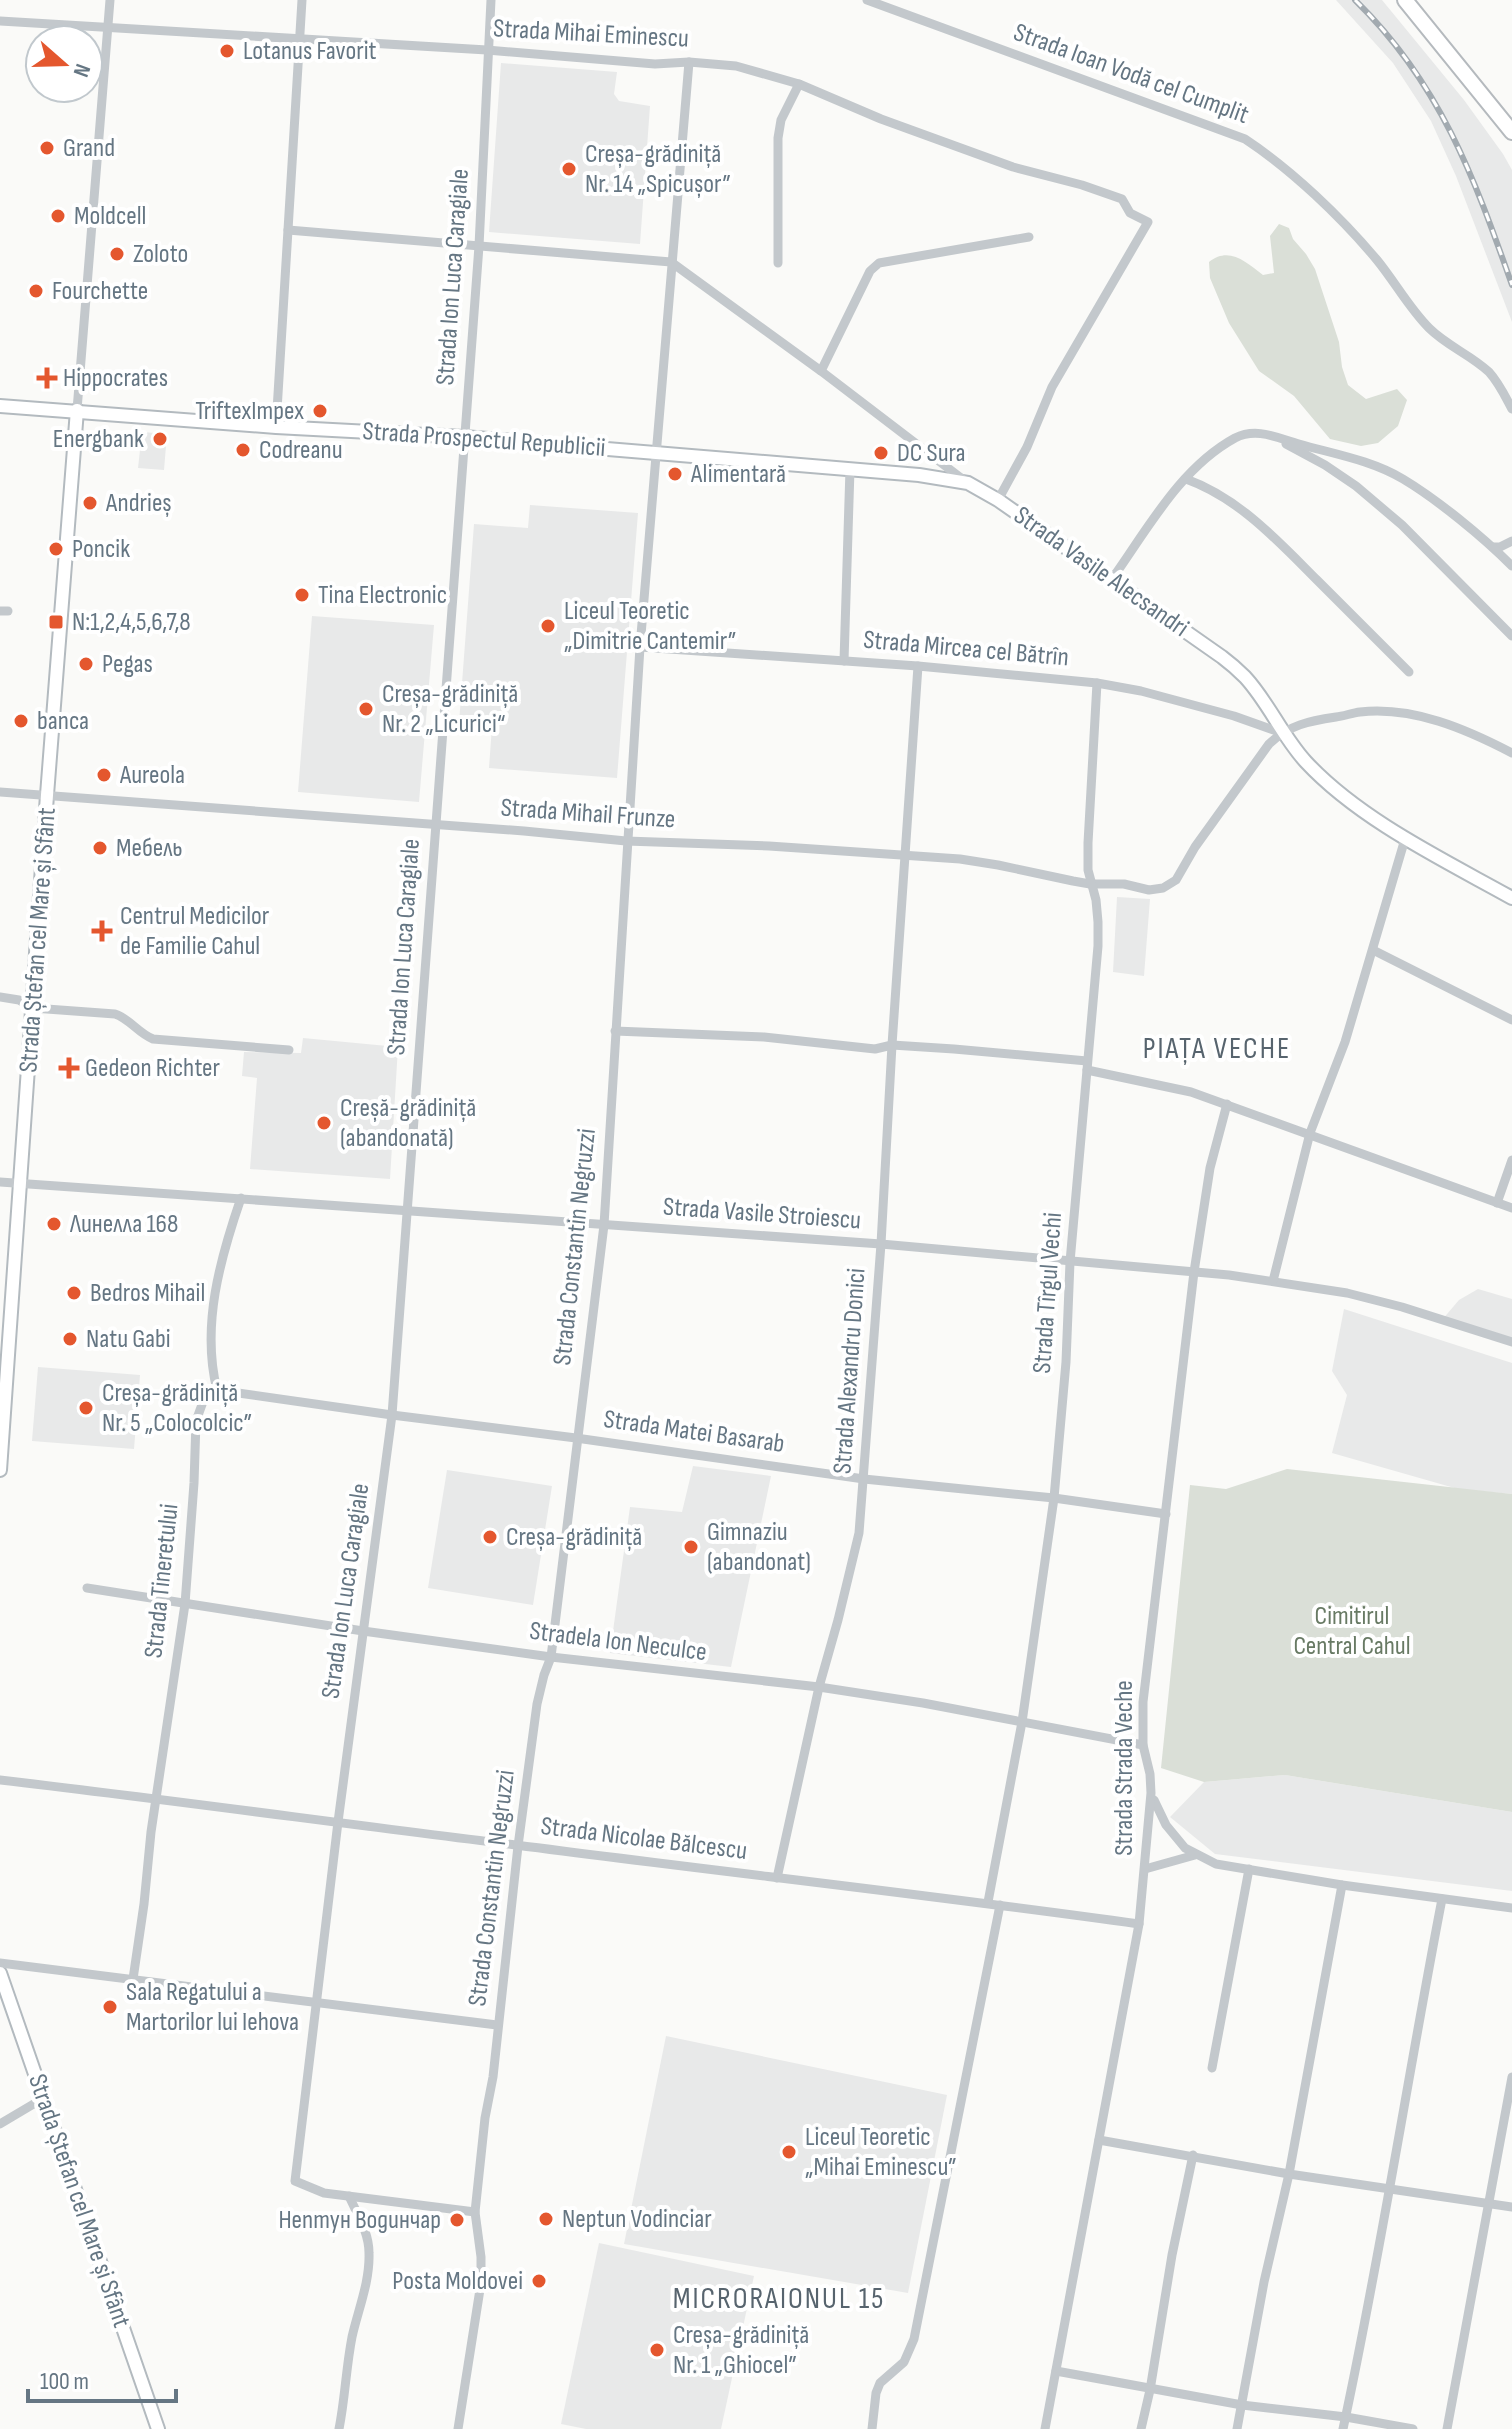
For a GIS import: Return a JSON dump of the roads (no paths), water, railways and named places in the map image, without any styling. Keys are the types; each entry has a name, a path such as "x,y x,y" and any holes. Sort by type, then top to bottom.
{"main road":[{"path":"1405,0 1512,132"},
{"name":"Strada Prospectul Republicii","path":"0,406 276,427 464,437 932,476 968,483"},
{"name":"Strada Ștefan cel Mare și Sfânt","path":"0,1470 77,410"},
{"name":"Strada Vasile Alecsandri","path":"968,483 998,500 1234,667 1258,694 1282,733 1327,782 1405,839 1512,898"},
{"name":"Strada Ștefan cel Mare și Sfânt","path":"0,1973 158,2429"}],"street":[{"path":"77,410 110,0"},
{"path":"276,427 302,0"},
{"name":"Strada Ion Luca Caragiale","path":"349,2196 324,2193 295,2181 338,1822 392,1415 479,246 491,0"},
{"name":"Strada Ioan Vodă cel Cumplit","path":"867,0 1245,139 1277,159 1379,263 1428,328 1489,373 1512,409"},
{"name":"Strada Mihai Eminescu","path":"0,21 300,37 655,64 689,62 736,66 799,84 881,119 1013,167 1122,199 1130,213 1148,222 1052,387 1027,447 998,500"},
{"name":"Strada Constantin Negruzzi","path":"458,2429 481,2283 475,2212 518,1846 537,1704 551,1657 604,1225 640,647 689,62"},
{"path":"778,263 778,138 781,120 799,84"},
{"path":"288,230 671,262"},
{"path":"821,371 870,271 879,263 1029,237"},
{"name":"Strada Vasile Alecsandri","path":"671,262 968,483"},
{"path":"1112,579 1174,492 1201,462 1235,438 1253,432 1338,453 1401,478 1493,547 1512,566"},
{"path":"1280,439 1325,465 1368,496 1402,525 1512,636"},
{"path":"844,661 850,469"},
{"path":"1186,479 1212,490 1262,527 1409,672"},
{"path":"1493,547 1512,541"},
{"name":"Strada Mircea cel Bătrîn","path":"640,647 918,666 1097,683 1141,691 1234,716 1282,733"},
{"name":"Strada Alexandru Donici","path":"777,1878 819,1687 859,1533 918,666"},
{"name":"Strada Tîrgul Vechi","path":"988,1902 1022,1722 1054,1498 1098,922 1096,900 1090,884 1088,843 1097,683"},
{"path":"1282,733 1307,722 1374,711 1455,726 1512,753"},
{"name":"Strada Mihail Frunze","path":"0,792 626,841 906,855 998,865 1090,884 1124,884 1149,890 1170,885 1182,872 1195,847 1269,744 1282,733"},
{"path":"1273,1281 1310,1133 1345,1042 1405,839"},
{"path":"1373,950 1512,1020"},
{"path":"0,997 19,1000 33,1008 115,1014 153,1039 289,1050"},
{"path":"615,1031 764,1037 875,1049 892,1045 967,1050 1087,1066 1178,1088 1227,1104 1512,1208"},
{"name":"Strada Strada Veche","path":"1045,2429 1139,1924 1151,1793 1143,1745 1143,1702 1194,1272 1210,1168 1227,1104"},
{"path":"1497,1203 1512,1160"},
{"name":"Strada Vasile Stroiescu","path":"0,1182 881,1244 1194,1272 1347,1293 1512,1342"},
{"path":"217,1390 210,1364 210,1335 216,1287 241,1198"},
{"name":"Strada Matei Basarab","path":"217,1390 864,1479 1054,1498 1166,1514"},
{"name":"Strada Tineretului","path":"133,1979 185,1604 196,1421 204,1399 217,1390"},
{"name":"Stradela Ion Neculce","path":"87,1588 551,1657 819,1687 1143,1745"},
{"name":"Strada Nicolae Bălcescu","path":"0,1780 988,1902 1139,1924"},
{"path":"1151,1793 1166,1825 1185,1848 1216,1864 1512,1908"},
{"path":"1145,1869 1195,1855"},
{"path":"1212,2068 1249,1869"},
{"path":"1237,2429 1264,2282 1289,2174 1342,1885"},
{"path":"1343,2429 1391,2189 1442,1899"},
{"path":"872,2429 880,2383 904,2362 914,2339 1000,1905"},
{"path":"0,1963 497,2025"},
{"path":"1447,2429 1512,2077"},
{"path":"0,2124 42,2099"},
{"path":"1099,2140 1289,2174 1512,2207"},
{"path":"1141,2429 1193,2155"},
{"path":"349,2196 475,2212"},
{"path":"339,2429 369,2253 366,2231 349,2196"},
{"path":"1056,2371 1242,2405 1346,2417 1413,2429"}],"railway":[{"path":"1355,0 1385,32 1432,98 1468,169 1512,285"}],"place":[{"name":"Lotanus Favorit","path":"227,51"},
{"name":"Grand","path":"47,148"},
{"name":"Creșa-grădiniță Nr. 14 „Spicușor”","path":"569,169"},
{"name":"Moldcell","path":"58,216"},
{"name":"Zoloto","path":"117,254"},
{"name":"Fourchette","path":"36,291"},
{"name":"Hippocrates","path":"47,378"},
{"name":"TriftexImpex","path":"320,411"},
{"name":"Energbank","path":"160,439"},
{"name":"Codreanu","path":"243,450"},
{"name":"DC Sura","path":"881,453"},
{"name":"Alimentară","path":"675,474"},
{"name":"Andrieș","path":"90,503"},
{"name":"Poncik","path":"56,549"},
{"name":"Tina Electronic","path":"302,595"},
{"name":"N:1,2,4,5,6,7,8","path":"56,622"},
{"name":"Liceul Teoretic „Dimitrie Cantemir”","path":"548,626"},
{"name":"Pegas","path":"86,664"},
{"name":"Creșa-grădiniță Nr. 2 „Licurici“","path":"366,709"},
{"name":"banca","path":"21,721"},
{"name":"Aureola","path":"104,775"},
{"name":"Мебель","path":"100,848"},
{"name":"Centrul Medicilor de Familie Cahul","path":"102,931"},
{"name":"Gedeon Richter","path":"69,1068"},
{"name":"Creșă-grădiniță (abandonată)","path":"324,1123"},
{"name":"Линелла 168","path":"54,1224"},
{"name":"Bedros Mihail","path":"74,1293"},
{"name":"Natu Gabi","path":"70,1339"},
{"name":"Creșa-grădiniță Nr. 5 „Colocolcic”","path":"86,1408"},
{"name":"Creșa-grădiniță","path":"490,1537"},
{"name":"Gimnaziu (abandonat)","path":"691,1547"},
{"name":"Sala Regatului a Martorilor lui Iehova","path":"110,2007"},
{"name":"Liceul Teoretic „Mihai Eminescu”","path":"789,2152"},
{"name":"Neptun Vodinciar","path":"546,2219"},
{"name":"Нептун Водинчар","path":"457,2220"},
{"name":"Posta Moldovei","path":"539,2281"},
{"name":"Creșa-grădiniță Nr. 1 „Ghiocel”","path":"657,2350"}],"district":[{"name":"PIAȚA VECHE","path":"1217,1049"},
{"name":"MICRORAIONUL 15","path":"779,2299"}],"park label":[{"name":"Cimitirul Central Cahul","path":"1352,1631"}]}
